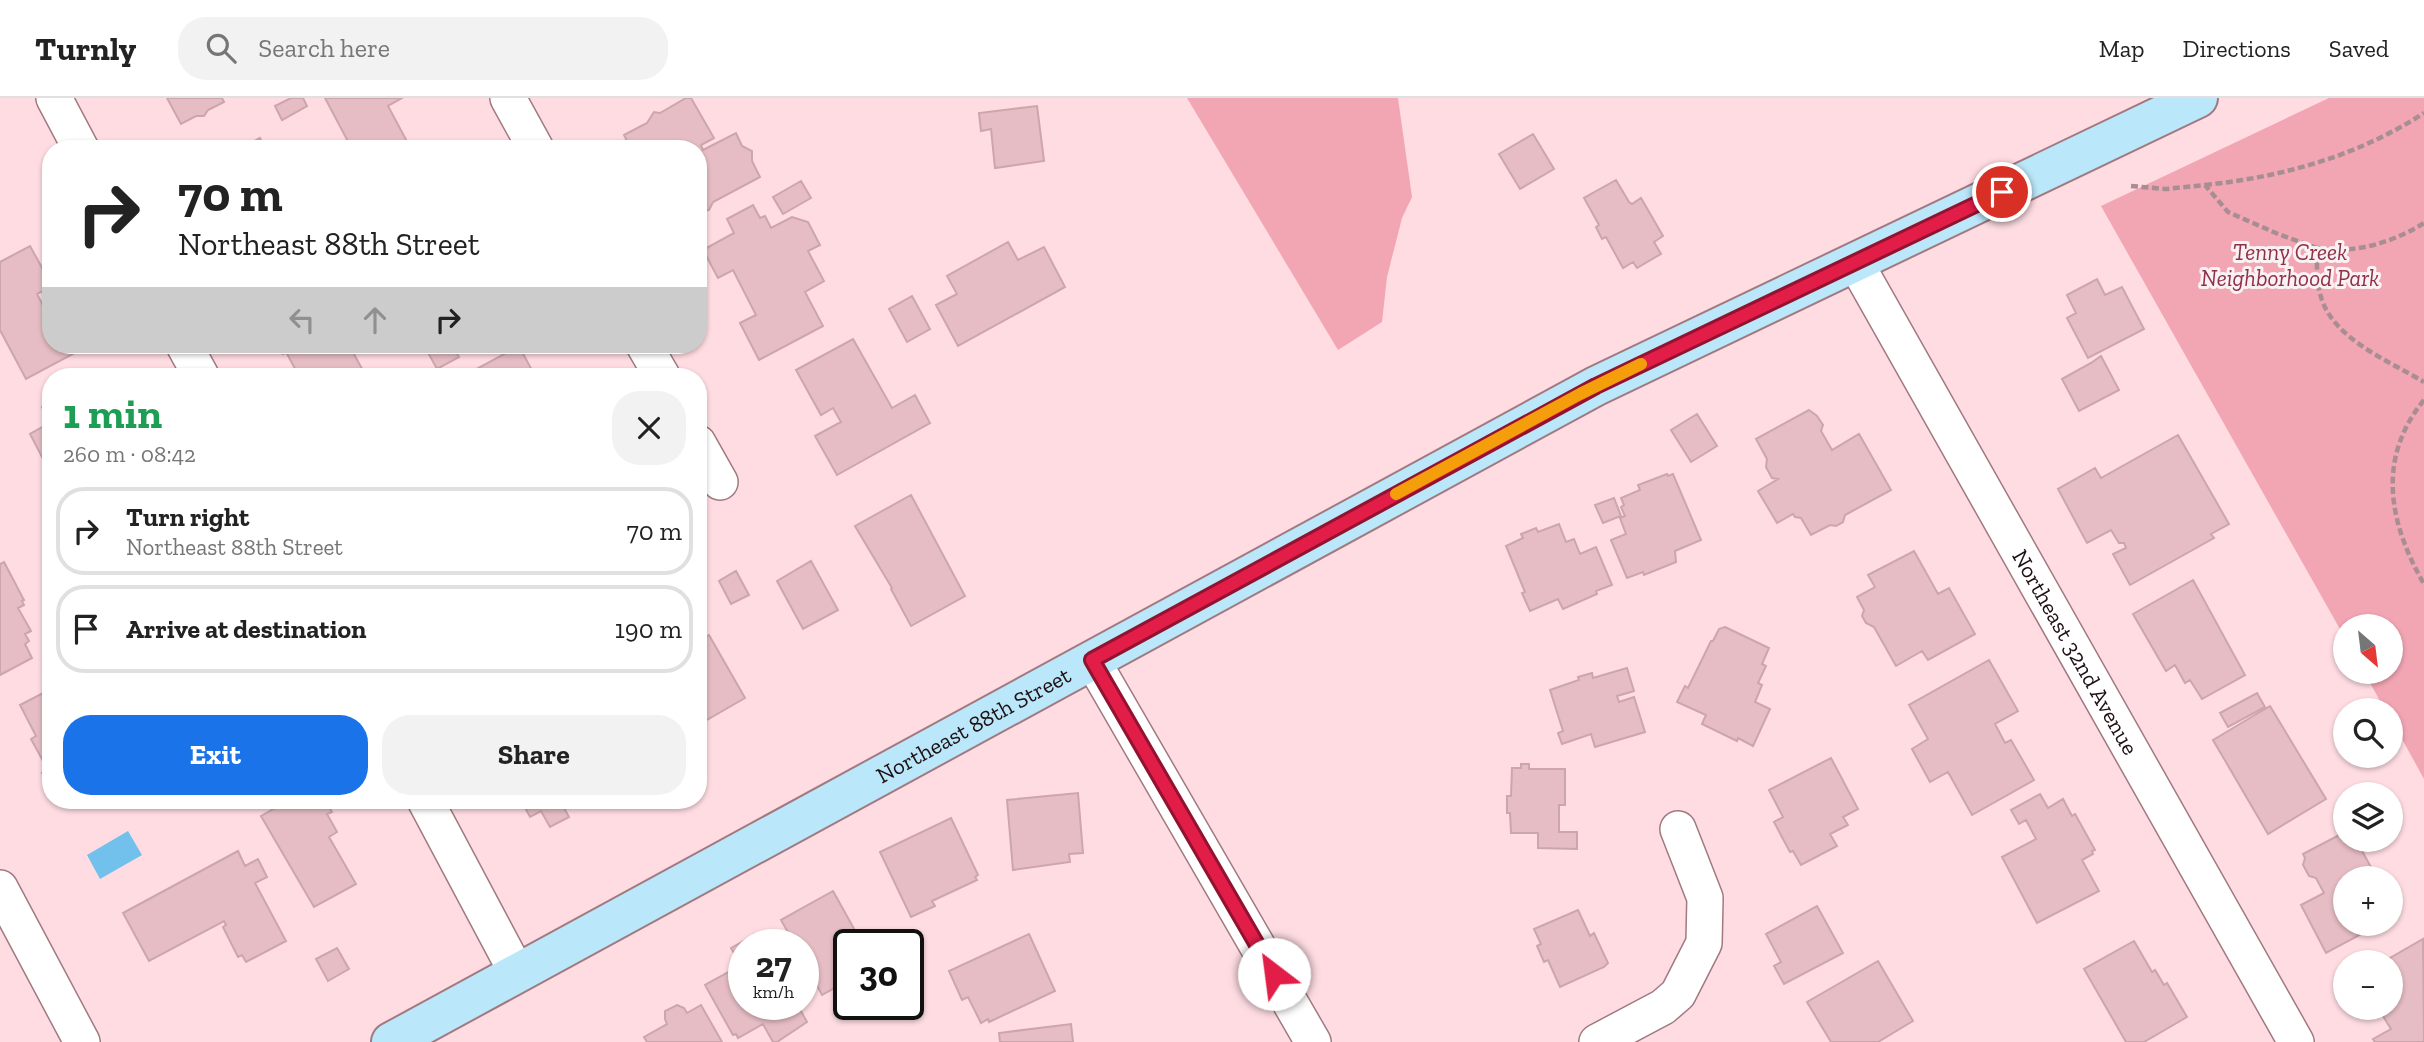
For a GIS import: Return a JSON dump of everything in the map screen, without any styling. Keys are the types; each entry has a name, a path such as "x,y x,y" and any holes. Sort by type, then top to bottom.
{"street":[{"path":"54,98 76,140"},
{"path":"508,98 531,140"},
{"name":"Northeast 88th Street","path":"391,1042 1596,386 2199,98"},
{"name":"Northeast 32nd Avenue","path":"1855,262 2296,1042"},
{"path":"707,459 720,482"},
{"path":"1092,660 1313,1042"},
{"path":"430,809 517,974"},
{"path":"1597,1042 1664,1007 1678,994 1704,943 1705,898 1678,829"},
{"path":"0,888 82,1042"}],"path":[{"path":"2131,186 2166,190 2269,177 2361,146 2424,113"},
{"path":"2205,185 2228,212 2317,248 2343,249 2382,243 2424,223"},
{"path":"2317,248 2317,276 2321,297 2336,325 2347,336 2424,382"},
{"path":"2424,400 2402,437 2391,484 2399,530 2424,584"}],"green space":[{"path":"1187,98 1398,98 1412,197 1402,218 1387,277 1382,322 1338,350"},
{"name":"Tenny Creek Neighborhood Park","path":"2329,98 2424,98 2424,779 2403,741 2403,698 2378,698 2371,684 2403,684 2403,614 2333,614 2333,617 2101,206"}],"water":[{"path":"128,831 142,855 100,879 87,855"}],"building":[{"path":"167,98 222,98 224,102 208,110 204,116 196,116 181,124"},
{"path":"291,98 303,98 307,106 282,120 275,106"},
{"path":"325,98 402,98 388,106 406,140 347,140"},
{"path":"686,98 691,98 714,138 707,142 626,140 624,135 647,123 654,112 660,113"},
{"path":"1037,106 1044,161 995,168 991,129 981,131 979,113"},
{"path":"736,133 742,146 752,151 752,161 760,177 713,202 709,210 707,148"},
{"path":"1533,134 1554,169 1520,189 1499,154"},
{"path":"1616,180 1629,202 1632,204 1641,198 1663,236 1654,242 1661,254 1637,268 1633,262 1623,268 1606,237 1602,239 1596,227 1599,225 1584,198"},
{"path":"801,181 811,198 783,214 773,197"},
{"path":"753,205 760,218 765,216 771,228 792,217 808,222 820,245 808,251 824,281 805,292 823,326 759,360 740,323 756,315 733,270 718,278 707,257 707,248 734,233 727,219"},
{"path":"1008,242 1018,260 1044,247 1065,287 958,346 936,305 957,294 947,276"},
{"path":"30,246 42,268 42,292 37,294 42,304 42,354 73,354 42,368 26,379 0,330 0,262"},
{"path":"2097,279 2105,295 2122,287 2144,329 2088,358 2067,318 2076,313 2067,295"},
{"path":"912,296 930,329 907,342 889,309"},
{"path":"853,339 892,408 915,395 930,423 837,475 815,436 841,422 833,408 821,415 796,370"},
{"path":"287,354 354,354 362,368 295,368"},
{"path":"429,354 457,354 459,357 439,368"},
{"path":"504,354 523,354 531,368 478,368"},
{"path":"2101,356 2119,390 2079,411 2062,379"},
{"path":"1809,410 1823,425 1821,431 1832,450 1859,434 1891,490 1845,515 1843,522 1836,526 1830,525 1811,535 1801,518 1793,514 1777,523 1758,491 1778,479 1772,478 1766,467 1767,459 1756,439"},
{"path":"1697,414 1717,446 1691,462 1671,430"},
{"path":"42,427 42,457 30,434"},
{"path":"2178,435 2229,524 2211,534 2214,538 2130,585 2113,554 2126,548 2124,543 2119,543 2111,530 2087,543 2058,489 2095,468 2101,478"},
{"path":"1673,474 1701,540 1675,551 1676,562 1644,575 1643,572 1627,578 1611,540 1626,534 1620,518 1625,516 1621,498 1640,490 1638,485"},
{"path":"911,495 965,596 911,626 855,526"},
{"path":"1614,498 1621,516 1603,523 1595,505"},
{"path":"1559,524 1566,542 1574,539 1580,554 1596,547 1612,585 1563,609 1558,599 1530,611 1506,546 1523,538 1521,534 1536,528 1538,532"},
{"path":"1914,551 1938,594 1949,588 1975,634 1928,660 1922,651 1896,666 1874,627 1866,623 1862,616 1864,610 1857,597 1875,587 1868,575"},
{"path":"811,561 838,610 803,629 777,581"},
{"path":"4,562 24,600 24,605 18,608 31,631 25,634 29,641 25,644 32,658 0,675 0,564"},
{"path":"736,571 749,595 731,604 719,581"},
{"path":"2193,580 2245,675 2202,699 2190,680 2185,683 2175,665 2166,671 2133,614"},
{"path":"1725,627 1769,648 1762,664 1766,666 1758,683 1762,685 1755,702 1770,709 1753,746 1702,724 1706,715 1677,702 1685,686 1688,688 1711,641 1719,629"},
{"path":"709,635 745,698 707,720"},
{"path":"1989,660 2018,711 1995,724 2005,743 2011,740 2034,780 1972,815 1948,772 1930,782 1912,749 1928,739 1909,705"},
{"path":"1627,668 1634,691 1617,696 1619,702 1634,697 1645,732 1595,747 1591,734 1562,744 1558,733 1563,731 1550,690 1592,673 1593,678"},
{"path":"2257,693 2265,707 2228,727 2220,713"},
{"path":"42,694 42,759 31,739 36,736 20,705"},
{"path":"2270,706 2326,799 2268,834 2213,740"},
{"path":"1831,758 1858,809 1843,817 1848,825 1830,834 1837,846 1801,865 1793,851 1790,852 1774,822 1783,817 1769,790"},
{"path":"1521,764 1529,764 1529,769 1565,769 1565,805 1559,805 1559,832 1577,832 1577,849 1538,848 1538,833 1511,833 1507,796 1511,796 1512,768 1521,768"},
{"path":"1078,793 1083,853 1069,854 1070,862 1013,870 1007,800"},
{"path":"2040,794 2048,808 2063,799 2072,816 2075,814 2095,850 2082,860 2099,891 2037,923 2002,857 2036,839 2026,820 2019,824 2011,810"},
{"path":"273,809 330,809 332,812 327,814 337,832 329,837 356,884 314,907 261,816"},
{"path":"526,809 565,809 569,817 550,827 541,811 530,817"},
{"path":"951,818 978,875 975,877 977,880 932,901 935,906 911,917 880,852"},
{"path":"2333,838 2333,852 2363,852 2370,866 2333,866 2333,936 2358,936 2326,953 2301,905 2324,893 2316,878 2309,876 2303,865 2303,854"},
{"path":"238,851 245,866 258,859 267,877 255,883 286,941 246,962 242,955 238,957 223,927 226,925 224,921 149,961 123,913"},
{"path":"833,891 854,929 833,929 833,989 822,995 819,989 819,929 786,929 781,920"},
{"path":"1817,906 1843,953 1784,984 1774,966 1781,962 1766,934"},
{"path":"1578,910 1590,936 1594,933 1608,963 1560,987 1548,960 1544,962 1537,946 1541,944 1534,929"},
{"path":"1029,934 1055,991 989,1022 988,1019 981,1023 968,997 962,1000 949,971"},
{"path":"2423,939 2424,1042 2375,1042 2373,1039 2391,1029 2385,1020 2403,1020 2403,950"},
{"path":"2134,941 2152,972 2155,970 2164,985 2167,983 2187,1017 2144,1042 2126,1042 2084,969"},
{"path":"337,948 349,969 328,981 316,959"},
{"path":"1878,961 1913,1021 1878,1042 1831,1042 1807,1002"},
{"path":"728,972 728,1020 807,1022 777,1042 773,1042 763,1024 738,1038 736,1034 733,1035 705,985"},
{"path":"677,1005 687,1013 701,1005 722,1042 647,1042 644,1037 667,1024 665,1011"},
{"path":"1071,1024 1073,1042 1000,1042 999,1033"}],"slow traffic":[{"path":"1396,494 1641,364"}],"route":[{"path":"1274,974 1092,660 1596,386 2002,192"}]}
